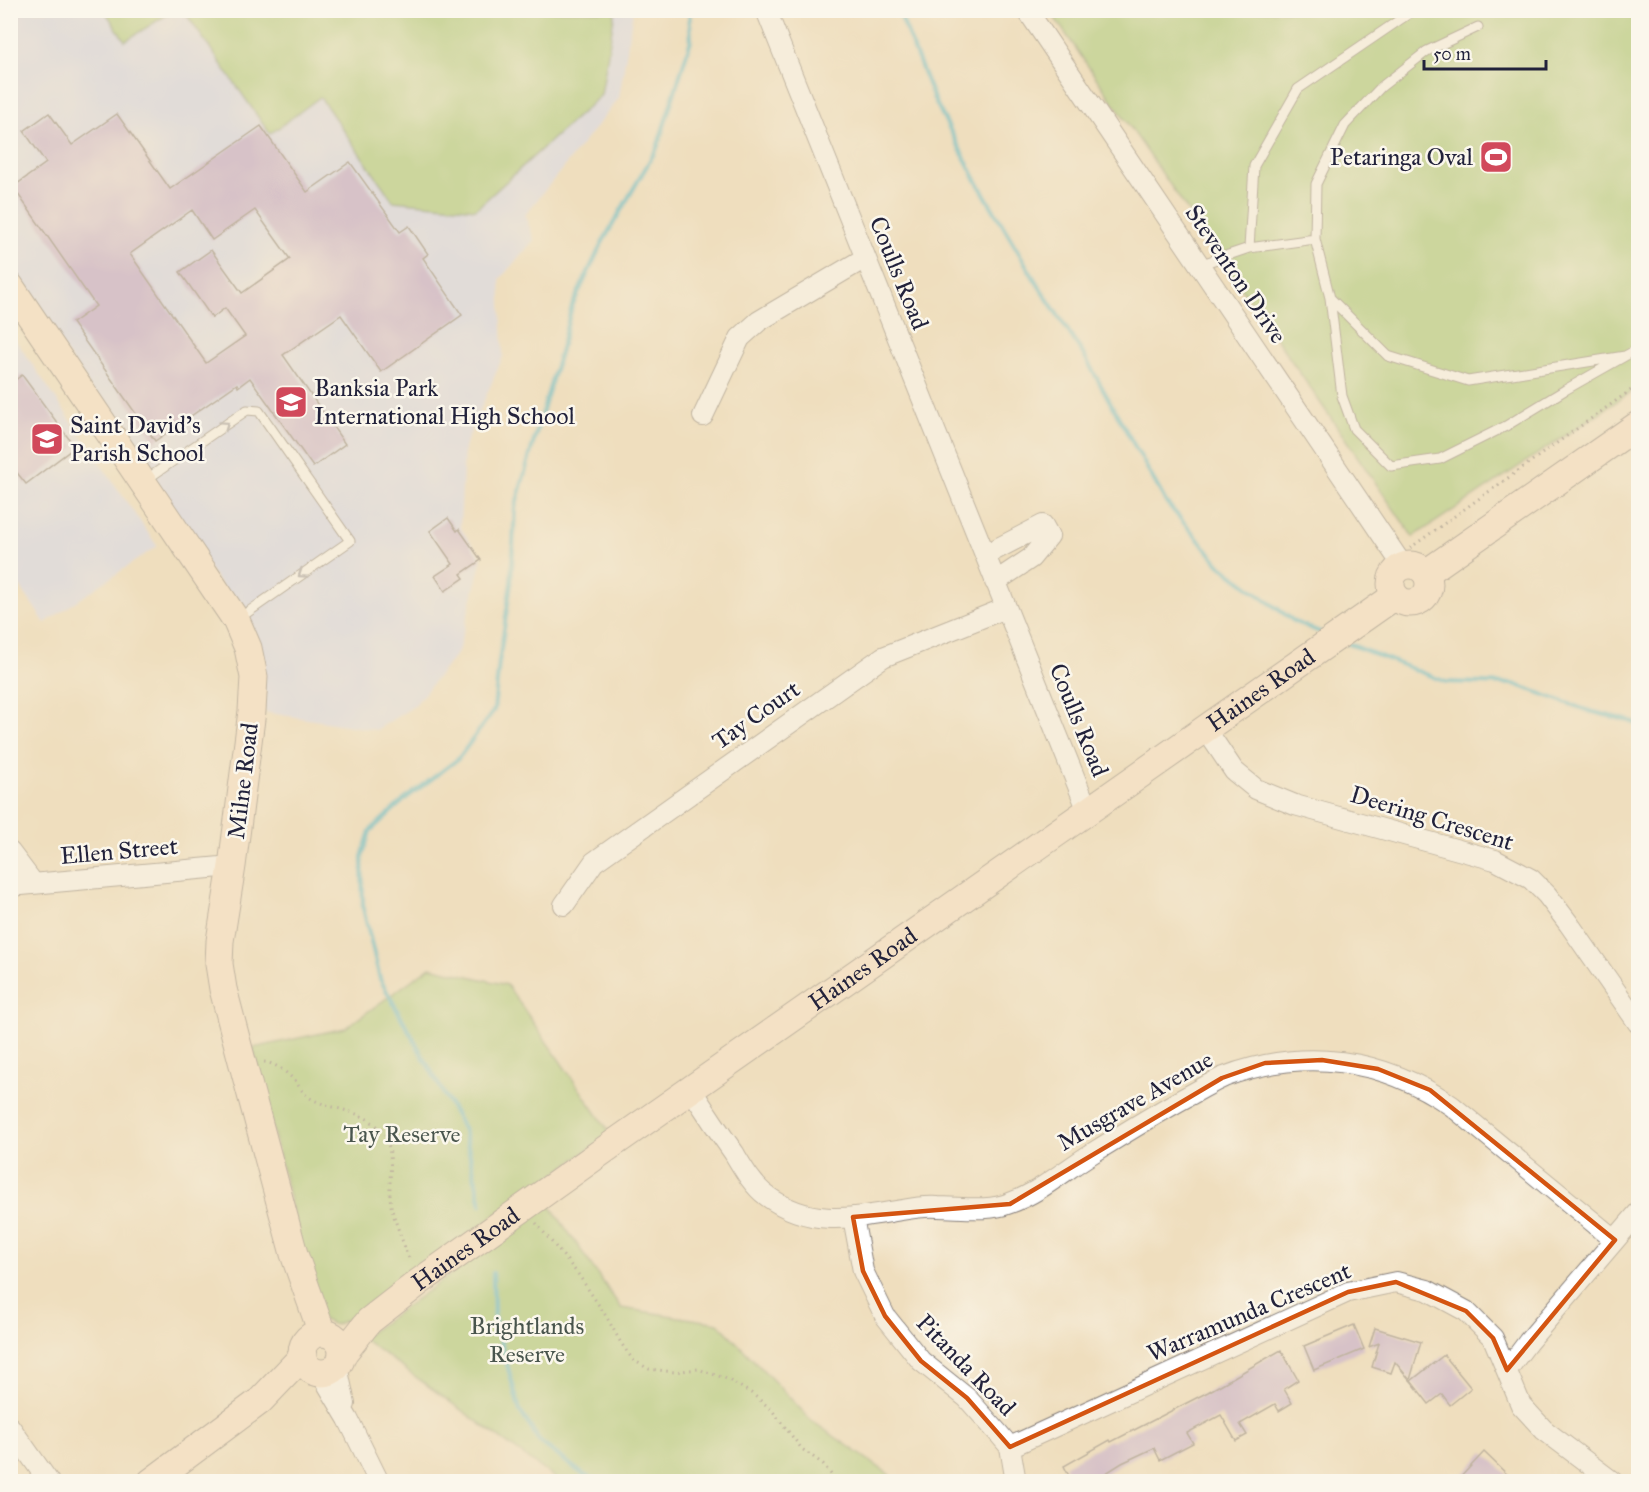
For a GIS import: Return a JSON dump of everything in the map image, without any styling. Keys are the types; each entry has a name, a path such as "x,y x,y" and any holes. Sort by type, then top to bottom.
{"main road":[{"name":"Milne Road","path":"10,285 236,620 248,648 254,677 252,711 220,941 219,964 242,1061 321,1354"},
{"path":"1408,565 1638,426"},
{"name":"Haines Road","path":"321,1354 691,1089 1395,596 1406,602 1418,601 1424,597 1429,586 1408,565"},
{"path":"151,1482 321,1354"}],"street":[{"name":"Coulls Road","path":"766,10 1088,811"},
{"name":"Steventon Drive","path":"1027,10 1408,565"},
{"path":"703,416 740,338 759,321 865,258"},
{"path":"985,555 1043,525 1049,536 1031,558 995,582"},
{"name":"Tay Court","path":"564,905 594,862 883,657 1006,608"},
{"name":"Deering Crescent","path":"1205,728 1234,771 1256,789 1295,805 1495,860 1531,879 1547,895 1569,924 1638,1023"},
{"path":"10,852 34,884"},
{"name":"Ellen Street","path":"10,886 232,866"},
{"name":"Musgrave Avenue","path":"691,1089 751,1179 765,1195 807,1216 824,1219 935,1206 994,1207 1010,1204 1143,1121 1222,1078 1265,1064 1293,1060 1353,1063 1378,1069 1430,1090 1615,1240"},
{"path":"1507,1370 1638,1212"},
{"name":"Pitanda Road","path":"853,1217 863,1271 885,1316 921,1361 967,1398 1010,1448 1016,1482"},
{"name":"Warramunda Crescent","path":"1010,1448 1348,1292 1396,1282 1427,1290 1466,1311 1493,1338 1521,1404 1544,1430 1613,1482"},
{"path":"321,1354 348,1419 379,1482"},
{"path":"10,1427 49,1482"}],"lane":[{"path":"1249,248 1254,166 1298,89 1414,10"},
{"path":"1478,27 1427,51 1381,87 1345,125 1316,184 1315,239 1330,298 1342,396 1354,429 1391,466 1440,459 1506,426 1638,349"},
{"path":"1200,265 1249,248 1315,239"},
{"path":"1330,298 1388,356 1468,381 1625,356"},
{"path":"143,482 247,410 259,411 350,541 236,620"}],"path":[{"path":"1408,565 1638,385"},
{"path":"242,1061 271,1062 293,1079 307,1096 327,1107 366,1118 379,1127 388,1144 391,1207 419,1282"},
{"path":"524,1208 578,1274 633,1360 649,1369 674,1372 698,1369 727,1379 743,1388 771,1409 802,1449 823,1464 837,1482"}],"highlighted area":[{"path":"1322,1060 1378,1069 1430,1090 1615,1240 1507,1370 1493,1338 1466,1311 1396,1282 1348,1292 1010,1447 967,1398 921,1361 885,1316 863,1271 853,1217 1010,1204 1222,1078 1265,1063"}],"shaded area":[{"name":"Banksia Park International High School","path":"10,11 633,11 619,98 525,215 534,240 500,279 503,356 464,448 460,527 482,558 458,652 414,706 376,730 264,712 249,628 11,269"},
{"name":"Saint David's Parish School","path":"10,332 157,546 45,623 11,573"}],"green space":[{"path":"105,11 173,11 125,41"},
{"path":"184,11 615,11 601,95 476,209 393,201 320,97 270,134"},
{"path":"1050,11 1638,11 1638,387 1413,537"},
{"name":"Tay Reserve","path":"430,967 507,985 611,1134 346,1320 335,1325 323,1320 316,1309 253,1048 345,1028"},
{"name":"Brightlands Reserve","path":"549,1204 621,1308 718,1323 812,1421 890,1475 892,1481 559,1481 362,1338"}],"building":[{"path":"49,113 72,145 117,114 170,189 261,126 307,192 350,162 400,232 409,226 428,254 423,258 462,315 381,372 341,315 283,355 345,444 313,467 250,378 238,387 237,384 155,441 72,323 96,306 13,187 46,163 24,131","holes":["192,210 212,240 255,210 290,259 242,293 211,250 180,272 212,318 225,308 245,336 206,363 130,254"]},
{"path":"22,375 75,447 26,484 10,464 10,384"},
{"path":"448,518 457,531 459,529 481,560 461,574 464,578 445,591 435,576 453,564 430,531"},
{"path":"1354,1325 1364,1349 1314,1370 1304,1346"},
{"path":"1375,1328 1421,1342 1410,1380 1395,1362 1391,1373 1372,1367 1379,1343 1369,1347"},
{"path":"1281,1350 1298,1380 1284,1389 1292,1403 1279,1411 1275,1404 1240,1424 1247,1435 1236,1441 1221,1415 1187,1433 1193,1443 1160,1460 1154,1448 1122,1463 1092,1482 1089,1477 1081,1482 1072,1482 1064,1466 1110,1440 1111,1442 1208,1392"},
{"path":"1444,1355 1471,1388 1450,1405 1442,1394 1429,1404 1411,1381"},
{"path":"1484,1452 1515,1482 1456,1482"}],"waterway":[{"path":"481,1204 464,1130 380,979 363,908 362,857 370,831 405,799 458,759 494,710 511,583 515,508 572,306 602,243 657,148 691,40 689,10"},
{"path":"901,10 901,17 934,99 976,180 1035,280 1085,357 1166,502 1221,566 1295,622 1325,634"},
{"path":"1344,642 1446,682 1514,684 1589,711 1638,725"},
{"path":"493,1273 494,1317 520,1411 540,1442 584,1475 601,1482"}],"place":[{"name":"Petaringa Oval","path":"1496,157"},
{"name":"Banksia Park International High School","path":"291,402"},
{"name":"Saint David's Parish School","path":"47,439"}]}
